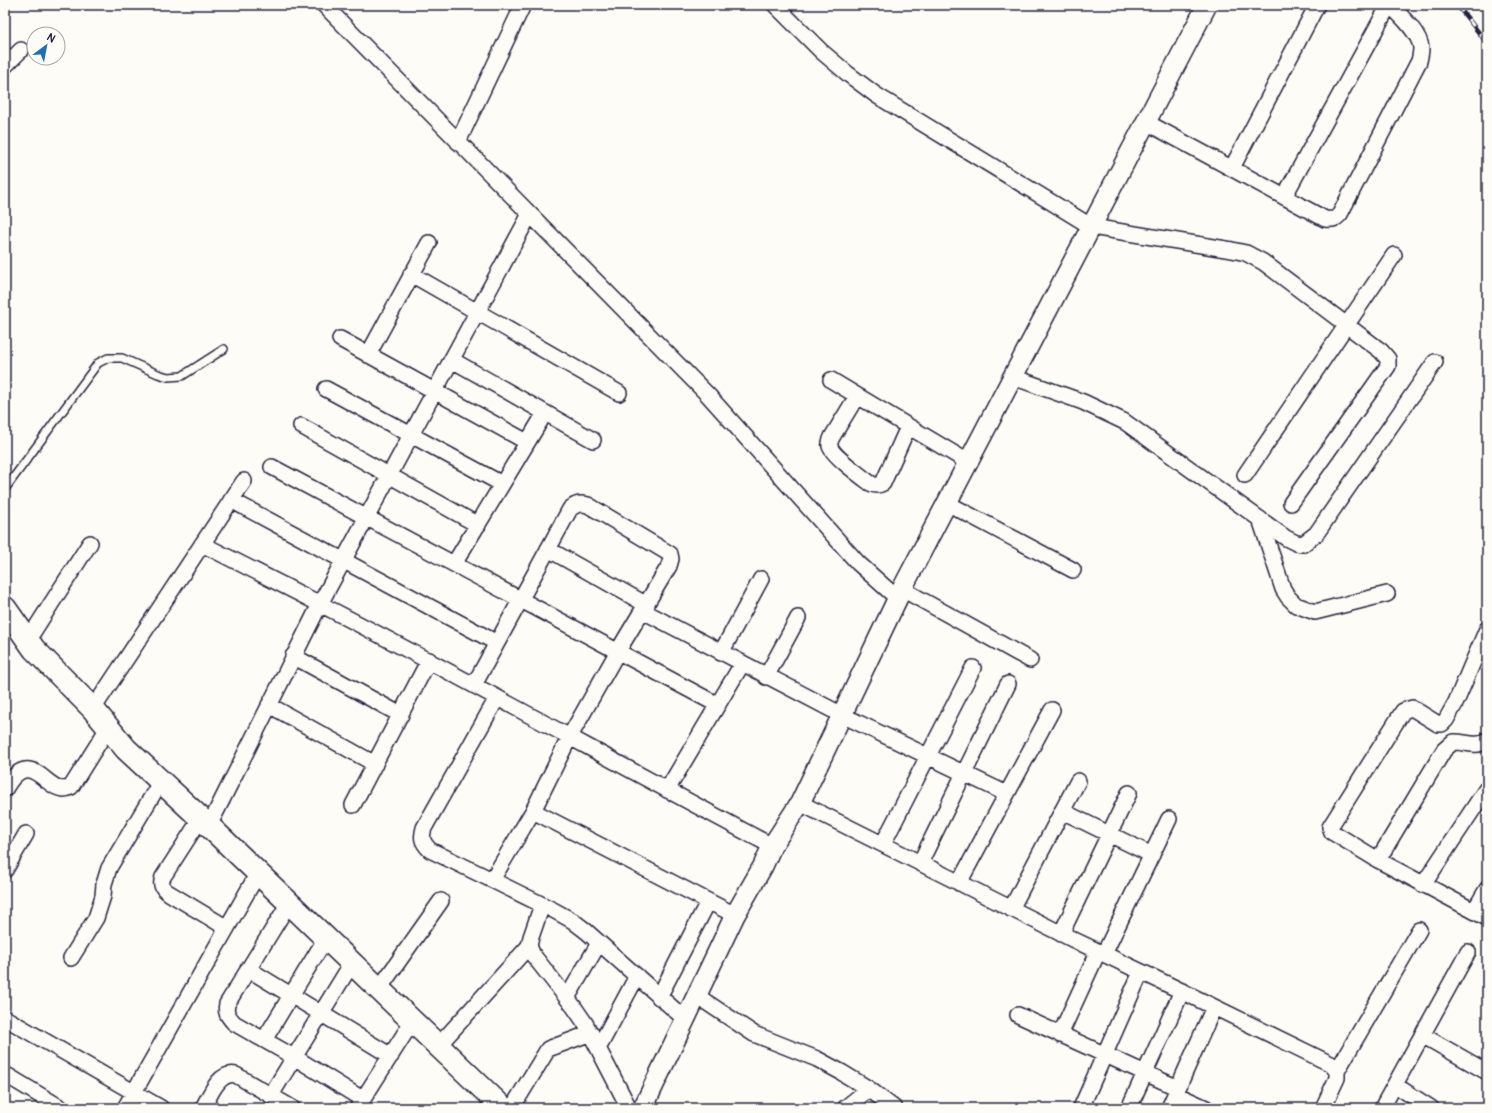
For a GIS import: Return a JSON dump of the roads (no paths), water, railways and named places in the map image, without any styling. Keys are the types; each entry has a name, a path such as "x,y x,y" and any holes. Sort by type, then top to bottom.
{"main road":[{"path":"5,608 34,649 92,709 126,748 503,1108"}],"street":[{"path":"324,5 708,395 858,563 899,594 1030,660"},
{"path":"458,142 523,5"},
{"path":"775,5 821,51 876,95 1092,227 1246,253 1263,262 1381,351 1388,359 1388,366 1291,503"},
{"path":"643,1108 735,915 763,866 772,846 800,803 899,594 1207,5"},
{"path":"1232,168 1317,5"},
{"path":"1146,122 1326,219 1332,220 1340,214 1419,61 1421,48 1418,38 1405,20 1389,5 1284,196"},
{"path":"5,66 21,50"},
{"path":"227,928 169,893 162,888 160,883 205,822 269,706 343,560 390,476 530,214"},
{"path":"368,354 429,243"},
{"path":"1245,475 1394,255"},
{"path":"411,274 619,393"},
{"path":"340,339 527,442"},
{"path":"452,360 593,440"},
{"path":"1013,377 1083,402 1125,422 1286,538 1296,543 1303,544 1309,540 1320,527 1435,362"},
{"path":"831,380 968,462"},
{"path":"326,389 502,484"},
{"path":"857,396 832,437 830,447 874,486 879,486 883,483 908,426"},
{"path":"454,564 545,413"},
{"path":"301,426 478,525"},
{"path":"272,467 718,705"},
{"path":"92,709 244,481"},
{"path":"231,500 497,643"},
{"path":"474,685 570,509 575,505 581,503 588,504 670,554 671,560 669,566 618,651 569,738 533,812 492,880"},
{"path":"947,503 1073,570"},
{"path":"1260,519 1283,589 1296,605 1315,612 1387,594"},
{"path":"28,640 90,543"},
{"path":"202,544 429,660 569,738 772,846"},
{"path":"548,549 721,653 842,715 1007,794"},
{"path":"721,653 761,579"},
{"path":"766,677 798,618"},
{"path":"1487,629 1456,702 1446,720 1442,724 1438,724 1412,708 1403,711 1330,827 1332,832 1378,860 1423,885 1481,914 1487,889"},
{"path":"293,656 401,715"},
{"path":"354,805 429,660"},
{"path":"667,790 742,664"},
{"path":"883,844 973,668"},
{"path":"920,863 1008,684"},
{"path":"497,698 424,828 421,836 422,843 430,850 572,921 686,1020"},
{"path":"269,706 375,764"},
{"path":"959,883 1052,710"},
{"path":"5,789 17,773 24,769 32,771 61,788 66,789 71,786 108,728"},
{"path":"1378,860 1444,750 1453,742 1477,745 1483,744 1487,740"},
{"path":"71,958 96,918 103,896 104,884 109,868 161,781"},
{"path":"1011,909 1078,781"},
{"path":"1423,885 1487,788"},
{"path":"1061,934 1128,793"},
{"path":"800,803 1061,934 1214,1006 1331,1064 1337,1071"},
{"path":"533,812 735,915"},
{"path":"1062,812 1152,855"},
{"path":"1060,1035 1169,819"},
{"path":"5,870 26,834"},
{"path":"125,1108 258,873"},
{"path":"379,989 441,901"},
{"path":"289,902 227,1004 226,1011 234,1023 294,1057 360,1104 412,1022"},
{"path":"659,997 708,902"},
{"path":"542,905 530,937 529,946 533,955 567,998 591,1033 629,1108"},
{"path":"1323,1108 1337,1078 1337,1071 1419,930"},
{"path":"264,1040 326,938"},
{"path":"567,998 599,943"},
{"path":"438,1046 529,946"},
{"path":"1382,1108 1468,952"},
{"path":"271,1095 352,963"},
{"path":"248,969 391,1056"},
{"path":"1081,1108 1141,972"},
{"path":"599,1048 637,976"},
{"path":"1129,1108 1182,991"},
{"path":"697,996 754,1034 817,1059 869,1089 894,1108"},
{"path":"1169,1108 1214,1006"},
{"path":"1018,1015 1145,1073 1206,1108"},
{"path":"5,1018 160,1108"},
{"path":"512,1108 548,1049 591,1033"},
{"path":"1422,1034 1487,1072"},
{"path":"202,1108 223,1077 231,1074 236,1075 292,1108"},
{"path":"8,1076 61,1108"},
{"path":"1395,1085 1431,1108"},
{"path":"845,1108 869,1089"}],"lane":[{"path":"5,490 98,363 108,358 122,358 168,377 182,376 224,350"}],"railway":[{"path":"1457,5 1487,43"}]}
